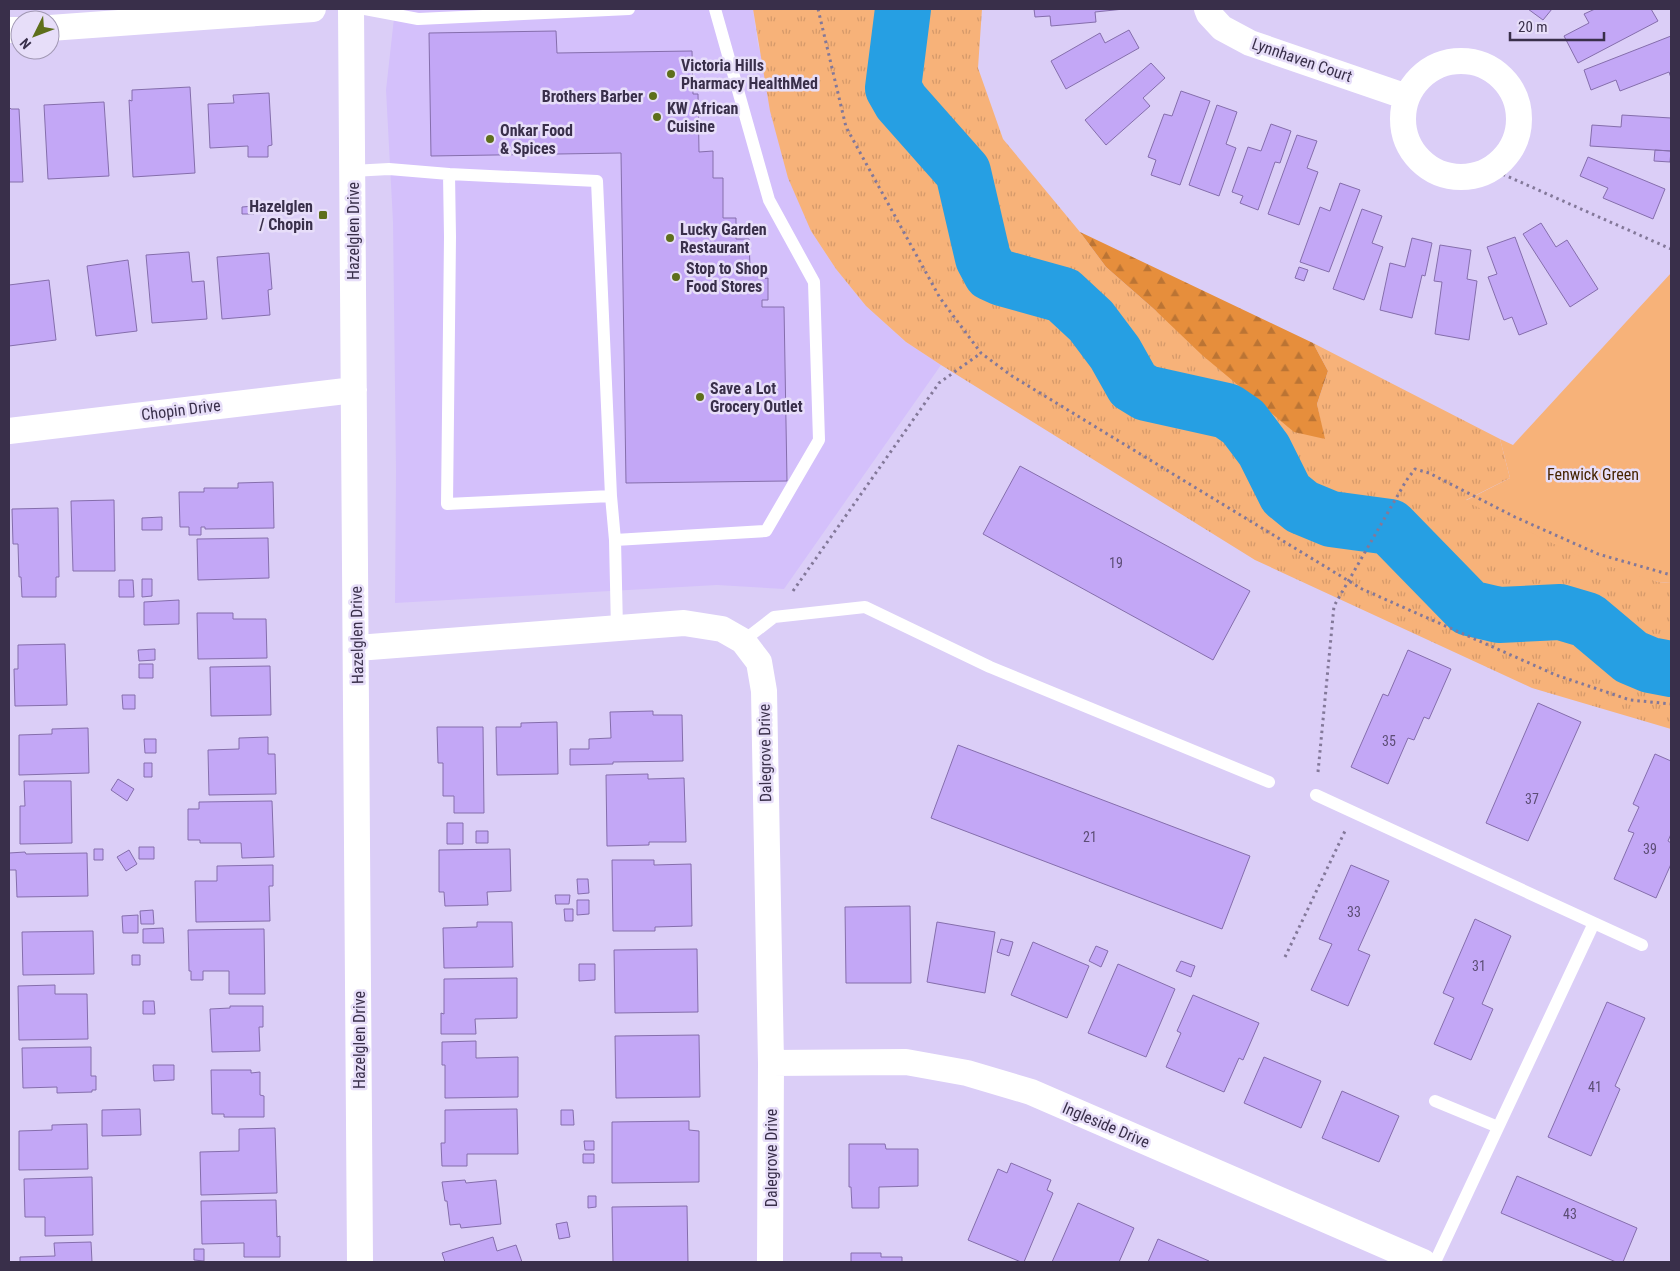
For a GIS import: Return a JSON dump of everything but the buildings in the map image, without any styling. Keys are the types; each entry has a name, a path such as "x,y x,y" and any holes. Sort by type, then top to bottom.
{"street":[{"path":"60,27 313,9"},
{"name":"Hazelglen Drive","path":"351,9 360,1262"},
{"name":"Lynnhaven Court","path":"1206,9 1222,28 1250,43 1406,97"},
{"path":"1459,60 1471,61 1490,68 1510,87 1519,112 1519,129 1508,154 1491,169 1467,177 1448,176 1432,169 1416,156 1408,143 1403,124 1406,97 1415,82 1431,68 1459,60"},
{"name":"Chopin Drive","path":"9,431 354,390"},
{"name":"Dalegrove Drive","path":"357,648 684,623 722,629 743,641 759,662 764,691 771,1063 770,1262"},
{"name":"Ingleside Drive","path":"771,1063 906,1062 968,1072 1022,1089 1423,1262"}],"lane":[{"path":"365,9 418,19 629,9"},
{"path":"615,540 766,531 819,440 814,282 769,200 716,9"},
{"path":"352,171 388,169 597,181 611,496 615,540 617,629"},
{"path":"449,174 447,504 611,496"},
{"path":"743,641 774,618 865,608 990,667 1269,782"},
{"path":"1316,796 1642,945"},
{"path":"1435,1262 1594,923"},
{"path":"1436,1101 1498,1127"}],"path":[{"path":"818,9 846,127 940,298 982,352 1012,376 1348,580 1371,592 1556,675 1630,700 1671,704"},
{"path":"1491,169 1671,250"},
{"path":"790,595 938,382 982,352"},
{"path":"1316,796 1334,606 1406,480 1415,470 1430,473 1515,517 1598,554 1671,575"},
{"path":"1285,957 1354,812"}],"shaded area":[{"path":"395,9 753,9 758,44 811,231 836,269 866,306 906,342 941,365 784,589 717,585 395,603 396,471 393,222 386,90"}],"green space":[{"path":"753,9 982,9 978,68 1003,139 1080,232 1106,267 1155,310 1324,439 1317,404 1328,371 1313,343 1500,439 1510,478 1466,500 1658,582 1671,583 1671,729 1532,688 1255,560 906,342 866,306 836,269 811,231 788,178 770,111"},
{"path":"1080,232 1313,343 1328,371 1317,404 1325,439 1294,432 1202,355 1106,267"},
{"name":"Fenwick Green","path":"1671,273 1671,583 1658,582 1583,558 1465,501 1510,478 1500,439 1513,445"}],"waterway":[{"path":"903,9 893,88 901,102 963,172 983,258 991,273 1002,278 1063,295 1091,321 1115,353 1133,385 1146,393 1227,411 1243,422 1264,450 1286,494 1302,507 1331,519 1390,527 1469,608 1499,615 1560,612 1587,620 1631,657 1650,665 1671,669"}],"place":[{"name":"Victoria Hills Pharmacy HealthMed","path":"671,74"},
{"name":"Brothers Barber","path":"653,96"},
{"name":"KW African Cuisine","path":"657,117"},
{"name":"Onkar Food & Spices","path":"490,139"},
{"name":"Hazelglen / Chopin","path":"323,215"},
{"name":"Lucky Garden Restaurant","path":"670,238"},
{"name":"Stop to Shop Food Stores","path":"676,277"},
{"name":"Save a Lot Grocery Outlet","path":"700,397"}]}
